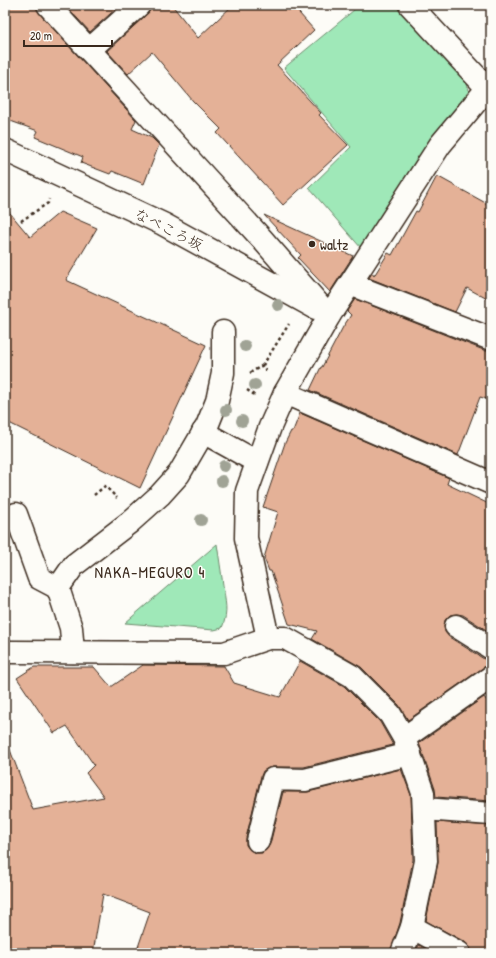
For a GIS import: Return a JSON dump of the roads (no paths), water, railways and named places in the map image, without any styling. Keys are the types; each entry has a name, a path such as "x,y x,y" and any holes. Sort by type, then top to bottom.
{"street":[{"path":"48,5 262,239 329,316"},
{"path":"89,50 139,5"},
{"path":"268,638 246,538 247,491 270,427 285,392 329,316 440,145 489,87 410,5"},
{"name":"なべころ坂","path":"5,150 163,224 329,316"},
{"path":"350,284 491,339"},
{"path":"58,588 74,565 130,522 160,495 179,474 203,432 217,402 224,373 223,332"},
{"path":"285,392 491,483"},
{"path":"203,432 257,462"},
{"path":"16,514 39,578 58,588 70,628 73,652"},
{"path":"456,626 491,648"},
{"path":"10,652 224,653 268,638 285,638 352,676 390,714 407,746 424,793 426,861 412,927 402,953"},
{"path":"258,841 273,779 305,780 407,746 491,677"},
{"path":"424,809 491,814"},
{"path":"412,927 459,953"}],"place":[{"name":"waltz","path":"312,244"}],"district":[{"name":"NAKA-MEGURO 4","path":"150,572"}]}
